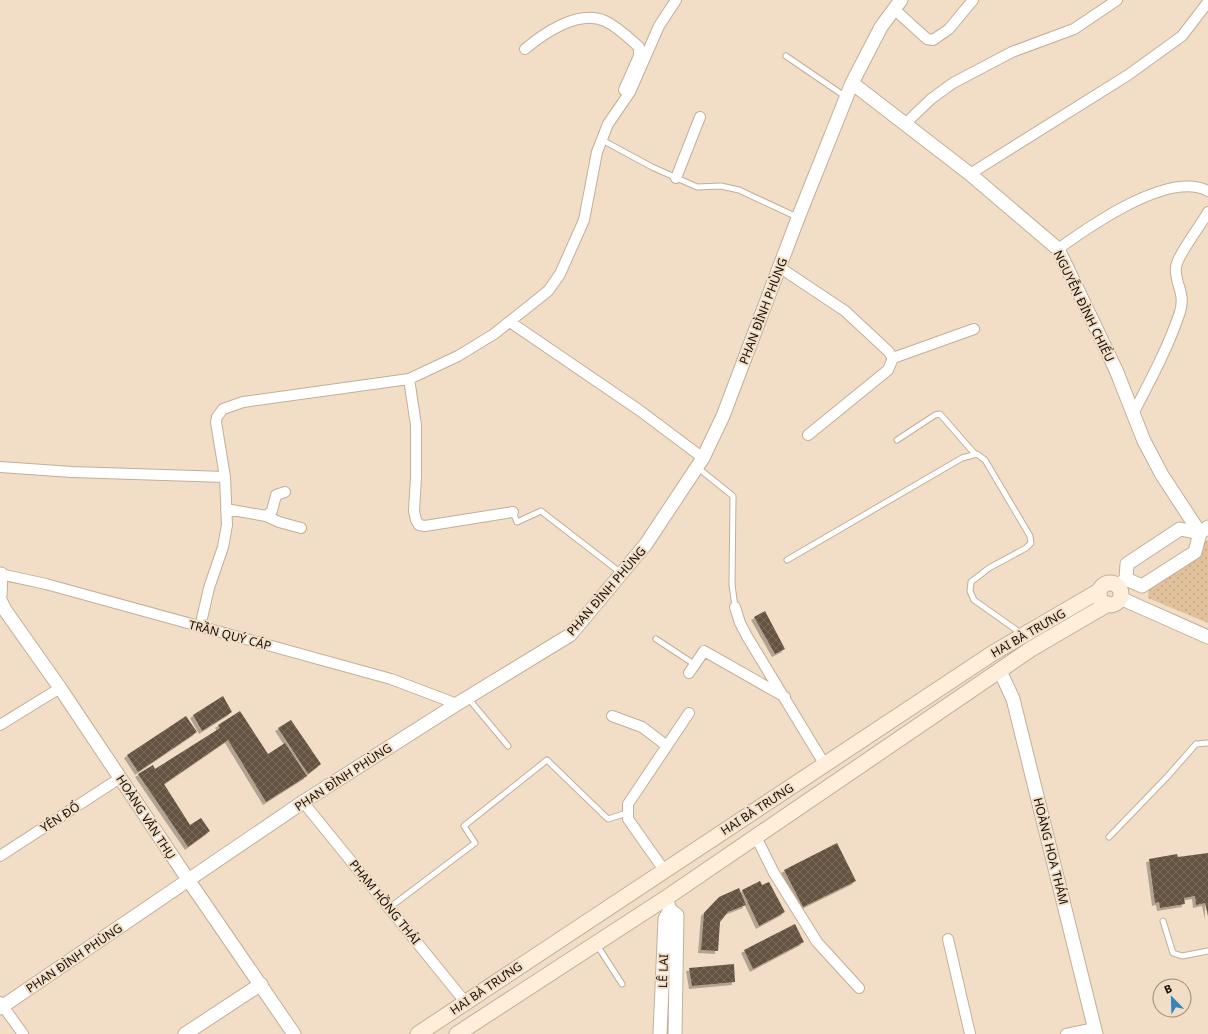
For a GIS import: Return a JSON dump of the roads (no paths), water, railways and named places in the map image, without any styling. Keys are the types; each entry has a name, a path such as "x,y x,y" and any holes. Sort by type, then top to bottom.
{"main road":[{"name":"HAI BÀ TRƯNG","path":"418,1034 993,653 1023,634 1099,591 1105,584 1112,583 1118,592 1031,649 756,837 668,904 595,943 458,1034"},
{"path":"1023,634 1031,649"},
{"path":"993,653 1000,671"},
{"path":"664,870 668,904"}],"street":[{"path":"200,627 209,588 226,536 225,477 216,422 217,417 223,409 243,402 410,379 458,356 494,334 548,291 560,274 584,220 597,152 602,140 615,113 622,106 630,92 659,26 676,0"},
{"path":"897,4 927,39 933,40 949,29 973,0"},
{"path":"906,123 931,99 953,83 1012,52 1074,29 1117,0"},
{"path":"970,174 1128,75 1182,36 1208,2"},
{"name":"PHAN ĐÌNH PHÙNG","path":"1,1005 189,881 303,802 462,700 570,634 646,544 700,462 723,416 779,267 852,83 881,27 897,4"},
{"path":"525,49 549,32 578,19 594,18 604,20 615,26 640,49 633,69 615,105 615,113"},
{"name":"NGUYỄN ĐÌNH CHIỂU","path":"852,83 906,123 970,174 1058,249 1116,370 1133,414 1162,475 1204,530"},
{"path":"676,178 700,116"},
{"path":"1058,249 1104,217 1166,189 1192,186 1208,191"},
{"path":"1133,414 1158,366 1180,312 1182,292 1177,276 1176,266 1208,212"},
{"path":"779,267 845,310 888,351 893,358"},
{"path":"510,322 638,410 700,462"},
{"path":"893,358 974,329"},
{"path":"808,435 888,370 893,358"},
{"path":"410,379 416,425 416,478 414,511 419,525 425,526 513,512"},
{"path":"0,467 72,472 225,477"},
{"path":"266,516 272,511 276,495 285,492"},
{"path":"226,509 266,516 278,522 301,528"},
{"path":"1180,529 1204,530 1195,552 1142,586 1118,592 1127,564 1180,529"},
{"path":"0,574 0,596"},
{"name":"TRẦN QUÝ CÁP","path":"0,574 40,583 391,679 462,700"},
{"path":"1118,592 1208,637"},
{"name":"HOÀNG VĂN THỤ","path":"0,600 5,610 60,688 189,881 294,1034"},
{"path":"735,607 740,623 748,638 826,765"},
{"path":"692,669 704,651 785,697"},
{"name":"HOÀNG HOA THÁM","path":"1000,671 1013,699 1095,1031"},
{"path":"0,725 60,688"},
{"path":"664,870 628,819 628,804 689,713"},
{"path":"612,716 642,727 667,746"},
{"name":"YÊN ĐỔ","path":"0,856 120,778"},
{"name":"PHẠM HỒNG THÁI","path":"303,802 466,1003"},
{"path":"756,837 774,873 817,942 859,988"},
{"path":"668,904 677,915 675,1034"},
{"name":"LÊ LAI","path":"660,1034 665,919 668,904"},
{"path":"948,938 970,1034"},
{"path":"185,1034 261,984"},
{"path":"1,1005 24,1034"},
{"path":"1066,1034 1095,1031"}],"lane":[{"path":"786,56 846,97"},
{"path":"602,140 676,178 697,187 721,186 739,190 798,218"},
{"path":"897,440 935,414 940,414 974,453 985,460 1030,536 1031,543 1026,548 989,568 970,582 970,591 974,600 1023,634"},
{"path":"788,560 962,458 974,453"},
{"path":"700,462 733,496 732,585 735,607"},
{"path":"513,512 517,522 541,511 622,573"},
{"path":"656,639 692,669"},
{"path":"462,700 508,746"},
{"path":"1109,837 1167,777 1196,744 1208,743"},
{"path":"389,908 476,843 464,826 547,760 608,819 627,813"},
{"path":"1163,921 1173,953 1182,956 1208,950"},
{"path":"595,943 622,984"}]}
